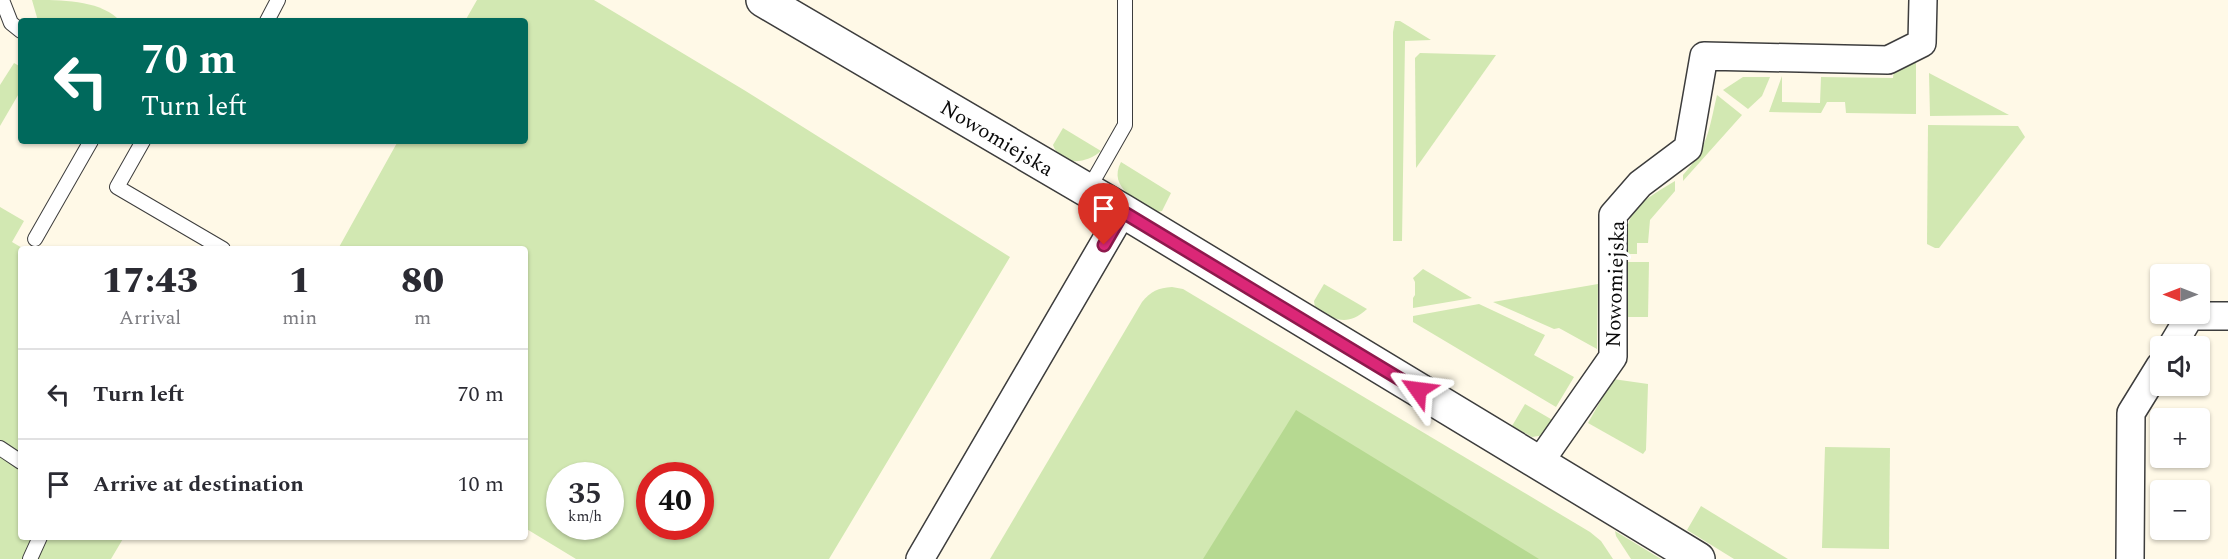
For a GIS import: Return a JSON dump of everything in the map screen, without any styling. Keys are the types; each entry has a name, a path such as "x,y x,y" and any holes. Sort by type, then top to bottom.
{"street":[{"name":"Nowomiejska","path":"763,0 1123,212 1698,559"},
{"name":"Nowomiejska","path":"1539,463 1613,357 1613,215 1640,184 1688,148 1704,56 1888,60 1922,43 1923,0"},
{"path":"920,559 1123,212"},
{"path":"2178,336 2190,316 2228,316"},
{"path":"2130,559 2131,413 2150,382"}],"lane":[{"path":"2,0 11,23 18,29"},
{"path":"269,18 278,0"},
{"path":"1088,192 1125,125 1125,0"},
{"path":"35,239 89,144"},
{"path":"141,144 117,187 218,246"},
{"path":"0,447 18,460"},
{"path":"30,559 39,540"}],"green space":[{"path":"32,0 89,4 117,18 37,18"},
{"path":"477,0 594,0 744,90 1010,257 829,559 576,559 528,530 528,246 340,246 396,144 528,144 528,18 467,18"},
{"path":"1395,21 1400,21 1431,40 1405,41 1402,241 1393,241 1393,32"},
{"path":"1420,53 1496,55 1416,168 1415,58"},
{"path":"1916,56 1916,114 1846,113 1845,102 1827,102 1821,113 1769,112 1782,76 1782,102 1820,103 1821,77 1893,78 1894,67"},
{"path":"14,63 18,65 18,95 0,126 0,85"},
{"path":"1929,73 2009,115 1930,116"},
{"path":"1743,77 1770,77 1762,96 1748,109 1723,90"},
{"path":"1717,95 1742,115 1683,181 1683,175 1703,147"},
{"path":"1928,125 2018,126 2025,137 1939,248 1927,244"},
{"path":"1063,128 1101,151 1081,161 1062,157 1053,145"},
{"path":"1121,162 1171,193 1162,211 1157,212 1142,204 1121,187 1118,171"},
{"path":"1675,181 1675,191 1650,220 1648,243 1637,243 1637,254 1625,254 1628,226 1636,209"},
{"path":"0,207 24,221 12,242 19,246 18,540 122,540 111,559 0,559"},
{"path":"1625,262 1649,262 1648,317 1624,317"},
{"path":"1423,269 1472,298 1413,308 1415,282 1413,278"},
{"path":"1324,284 1367,309 1353,318 1341,320 1315,308 1314,301"},
{"path":"1598,284 1597,349 1559,328 1554,329 1493,302"},
{"path":"1172,287 1183,289 1590,532 1601,541 1613,559 990,559 1142,302 1155,291"},
{"path":"1479,304 1545,335 1534,355 1574,377 1556,407 1413,322 1413,316"},
{"path":"1613,379 1648,384 1646,450 1643,454 1588,423"},
{"path":"1525,404 1556,422 1545,435 1532,437 1512,426"},
{"path":"1296,410 1539,559 1203,559"},
{"path":"1825,447 1890,448 1889,549 1822,548"},
{"path":"1701,506 1788,559 1734,559 1687,530"},
{"path":"1615,531 1661,559 1631,559"}],"route":[{"path":"1104,245 1123,212 1418,390"}]}
